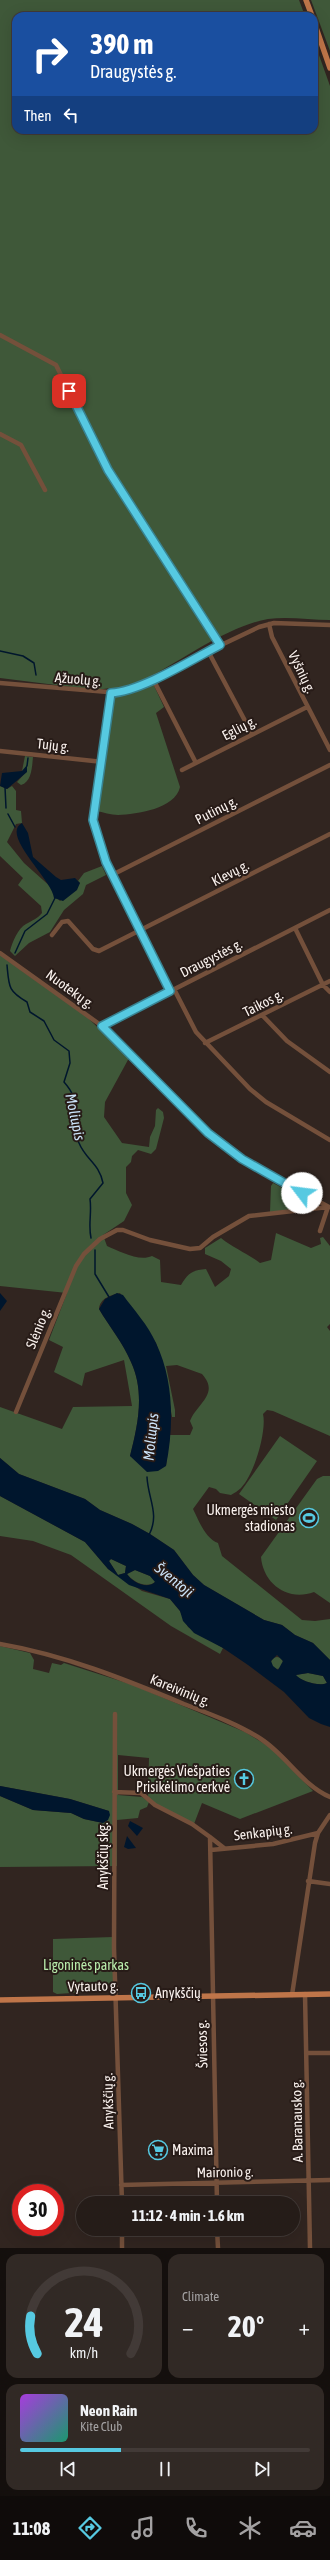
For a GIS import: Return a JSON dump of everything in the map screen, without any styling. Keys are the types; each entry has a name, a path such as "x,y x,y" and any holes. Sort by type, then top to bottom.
{"main road":[{"path":"306,0 310,12"},
{"path":"318,34 330,68"},
{"name":"Vytauto g.","path":"0,2000 330,1994"}],"street":[{"path":"0,335 56,365 108,470 220,645"},
{"path":"0,434 21,445 45,490"},
{"name":"Ąžuolų g.","path":"0,683 111,693 127,691 220,645 269,624 330,625"},
{"name":"Vyšnių g.","path":"269,624 272,637 330,750"},
{"path":"208,651 252,734"},
{"path":"153,679 196,763"},
{"path":"111,693 103,762 93,820 98,843 112,875 140,932 196,1032 205,1044 266,1102 330,1140"},
{"name":"Eglių g.","path":"182,770 307,707"},
{"name":"Tujų g.","path":"0,751 103,762"},
{"name":"Putinų g.","path":"112,875 330,765"},
{"name":"Klevų g.","path":"52,935 62,922 68,921 94,949 99,950 140,932 330,834"},
{"name":"Draugystės g.","path":"102,1026 330,910"},
{"path":"295,928 323,984 330,992"},
{"name":"Nuotekų g.","path":"0,953 102,1026 208,1133 242,1159 329,1207"},
{"name":"Taikos g.","path":"205,1044 330,981"},
{"path":"262,1015 287,1041 330,1072"},
{"path":"320,1232 329,1207"},
{"name":"Slėnio g.","path":"16,1412 76,1266 84,1254 100,1239 117,1230 123,1230 150,1240 190,1249 200,1248 214,1236 250,1216 329,1207"},
{"name":"Kareivinių g.","path":"0,1644 34,1650 121,1678 249,1732 272,1747 317,1791 330,1797"},
{"name":"Anykščių skg.","path":"115,1714 114,1948 117,1998"},
{"path":"114,1792 141,1793 155,1805 192,1824 224,1848"},
{"path":"292,1995 301,1942 308,1881 318,1833 330,1815"},
{"name":"Senkapių g.","path":"211,1850 273,1844 318,1833"},
{"name":"Šviesos g.","path":"210,1837 211,1850 209,1857 217,2196"},
{"path":"308,1881 330,1884"},
{"name":"A. Baranausko g.","path":"305,1994 310,2248"},
{"name":"Anykščių g.","path":"117,1998 122,2196"},
{"path":"306,2053 330,2054"},
{"name":"Maironio g.","path":"121,2185 330,2180"},
{"path":"122,2236 122,2248"},
{"path":"217,2236 218,2248"}],"green space":[{"path":"0,0 299,0 304,12 12,12 12,134 318,134 318,52 330,86 330,620 283,618 268,619 253,623 223,635 150,677 164,707 156,713 180,787 177,794 171,801 145,812 115,815 96,811 113,700 111,688 96,690 0,678"},
{"path":"311,0 330,0 330,51 318,19 318,12 315,12"},
{"path":"25,756 33,757 32,769 27,781 21,785 17,782 27,771 25,769 22,771"},
{"path":"0,786 7,789 12,786 16,791 16,810 21,811 22,823 16,824 7,842 24,863 52,888 54,895 60,901 80,883 78,881 84,873 102,866 106,875 86,885 83,894 64,910 50,932 29,943 15,956 10,951 18,932 23,926 37,918 42,913 41,906 18,885 23,878 0,856"},
{"path":"0,955 88,1018 129,1058 105,1102 104,1117 122,1143 149,1147 150,1137 155,1126 156,1110 158,1108 163,1112 164,1118 156,1149 151,1154 138,1150 132,1156 131,1162 126,1167 126,1193 132,1205 124,1221 103,1235 107,1246 135,1257 141,1258 152,1256 160,1260 161,1282 181,1285 191,1273 206,1269 215,1287 229,1276 231,1269 221,1261 205,1254 205,1248 221,1238 260,1263 271,1260 276,1233 311,1248 321,1244 320,1238 323,1237 330,1246 330,1324 327,1327 330,1331 330,1436 273,1411 267,1410 263,1414 263,1431 255,1463 246,1482 240,1489 231,1495 220,1493 216,1489 209,1487 193,1509 206,1533 213,1541 218,1543 222,1556 302,1620 315,1621 330,1619 330,1660 313,1643 295,1635 282,1625 264,1620 204,1585 193,1575 174,1550 150,1534 132,1524 100,1510 85,1499 19,1474 0,1458 0,1407 62,1429 73,1407 132,1406 124,1360 85,1373 82,1386 54,1372 63,1347 49,1340 67,1293 0,1286","holes":["120,1293 156,1343 163,1364 172,1417 175,1417 175,1410 166,1366 177,1365 202,1374 209,1387 208,1393 190,1421 193,1428 190,1435 170,1435 166,1466 130,1456 138,1421 138,1385 128,1355 99,1309 101,1302 110,1296"]},
{"path":"273,1183 310,1202 313,1207 270,1212 271,1186"},
{"path":"280,1436 317,1461 276,1520 239,1494"},
{"name":"Ukmergės miesto stadionas","path":"323,1476 330,1476 330,1603 314,1592 295,1594 278,1588 266,1575 261,1557 317,1479"},
{"path":"0,1496 85,1542 108,1569 142,1591 170,1599 180,1611 188,1627 223,1648 220,1654 171,1626 71,1555 33,1541 0,1536"},
{"path":"111,1559 126,1566 125,1573 118,1575 109,1561"},
{"path":"135,1570 150,1576 156,1581 148,1585 136,1582 127,1574"},
{"path":"0,1646 30,1653 34,1660 33,1669 49,1673 52,1663 61,1665 64,1663 133,1685 245,1732 271,1748 313,1791 240,1819 202,1803 194,1824 156,1804 148,1797 149,1758 118,1755 118,1795 142,1797 149,1802 147,1807 140,1810 138,1818 117,1820 117,1866 0,1867 0,1796 33,1810 71,1813 84,1819 103,1823 109,1811 70,1799 0,1786"},
{"path":"275,1657 279,1657 283,1663 279,1669 275,1669 271,1665 271,1661"},
{"path":"308,1673 323,1676 327,1683 311,1683 295,1675"},
{"name":"Ligoninės parkas","path":"113,1937 115,1990 57,1994 53,1992 53,1939"}],"water":[{"path":"27,765 27,772 7,789 0,786 2,773 22,771"},
{"path":"22,823 28,833 33,857 61,880 75,878 80,883 77,890 63,901 54,898 45,880 22,847 17,837 17,829"},
{"path":"0,1293 7,1301 0,1311"},
{"path":"117,1293 123,1295 149,1330 162,1358 166,1373 171,1404 169,1451 166,1466 158,1471 147,1472 130,1456 138,1421 138,1385 128,1355 99,1309 105,1299"},
{"name":"Šventoji","path":"0,1458 19,1474 85,1499 100,1510 132,1524 150,1534 174,1550 193,1575 204,1585 264,1620 282,1625 295,1635 313,1643 330,1660 330,1727 309,1718 284,1692 248,1665 223,1648 194,1633 183,1621 180,1611 170,1599 129,1585 108,1569 85,1542 0,1496","holes":["111,1559 126,1566 125,1573 118,1575 109,1561","135,1570 150,1576 155,1582 148,1585 140,1584 132,1580 127,1574","277,1655 283,1661 278,1670 273,1666 271,1661","308,1673 323,1676 327,1683 310,1683 296,1675"]},
{"path":"0,1786 70,1799 109,1811 110,1815 108,1820 103,1823 84,1819 71,1813 33,1810 0,1796"},
{"path":"130,1821 143,1828 137,1836 128,1826"},
{"path":"127,1836 136,1848 128,1849 124,1847"}],"waterway":[{"name":"Moliupis","path":"0,651 23,656 34,663 36,675"},
{"name":"Moliupis","path":"27,766 28,758"},
{"name":"Moliupis","path":"5,787 6,808"},
{"name":"Moliupis","path":"8,814 15,827"},
{"name":"Moliupis","path":"15,953 25,931 47,914 55,898"},
{"name":"Moliupis","path":"7,965 8,979 13,991 16,995 27,1002 30,1012 44,1021 54,1040 69,1051 70,1063 64,1082 73,1096 72,1119 74,1128 82,1149 99,1171 103,1183 90,1199 91,1238"},
{"name":"Moliupis","path":"95,1250 95,1274 109,1297"},
{"name":"Moliupis","path":"147,1477 153,1513 152,1527 149,1535"}],"place":[{"name":"Ukmergės miesto stadionas","path":"309,1518"},
{"name":"Ukmergės Viešpaties Prisikėlimo cerkvė","path":"244,1779"},
{"name":"Anykščių","path":"141,1993"},
{"name":"Maxima","path":"158,2150"}],"route":[{"path":"69,391 108,470 208,623 220,645 127,691 111,693 103,762 93,812 93,820 98,843 106,862 170,991 109,1021 102,1026 208,1133 242,1159 302,1193"}]}
